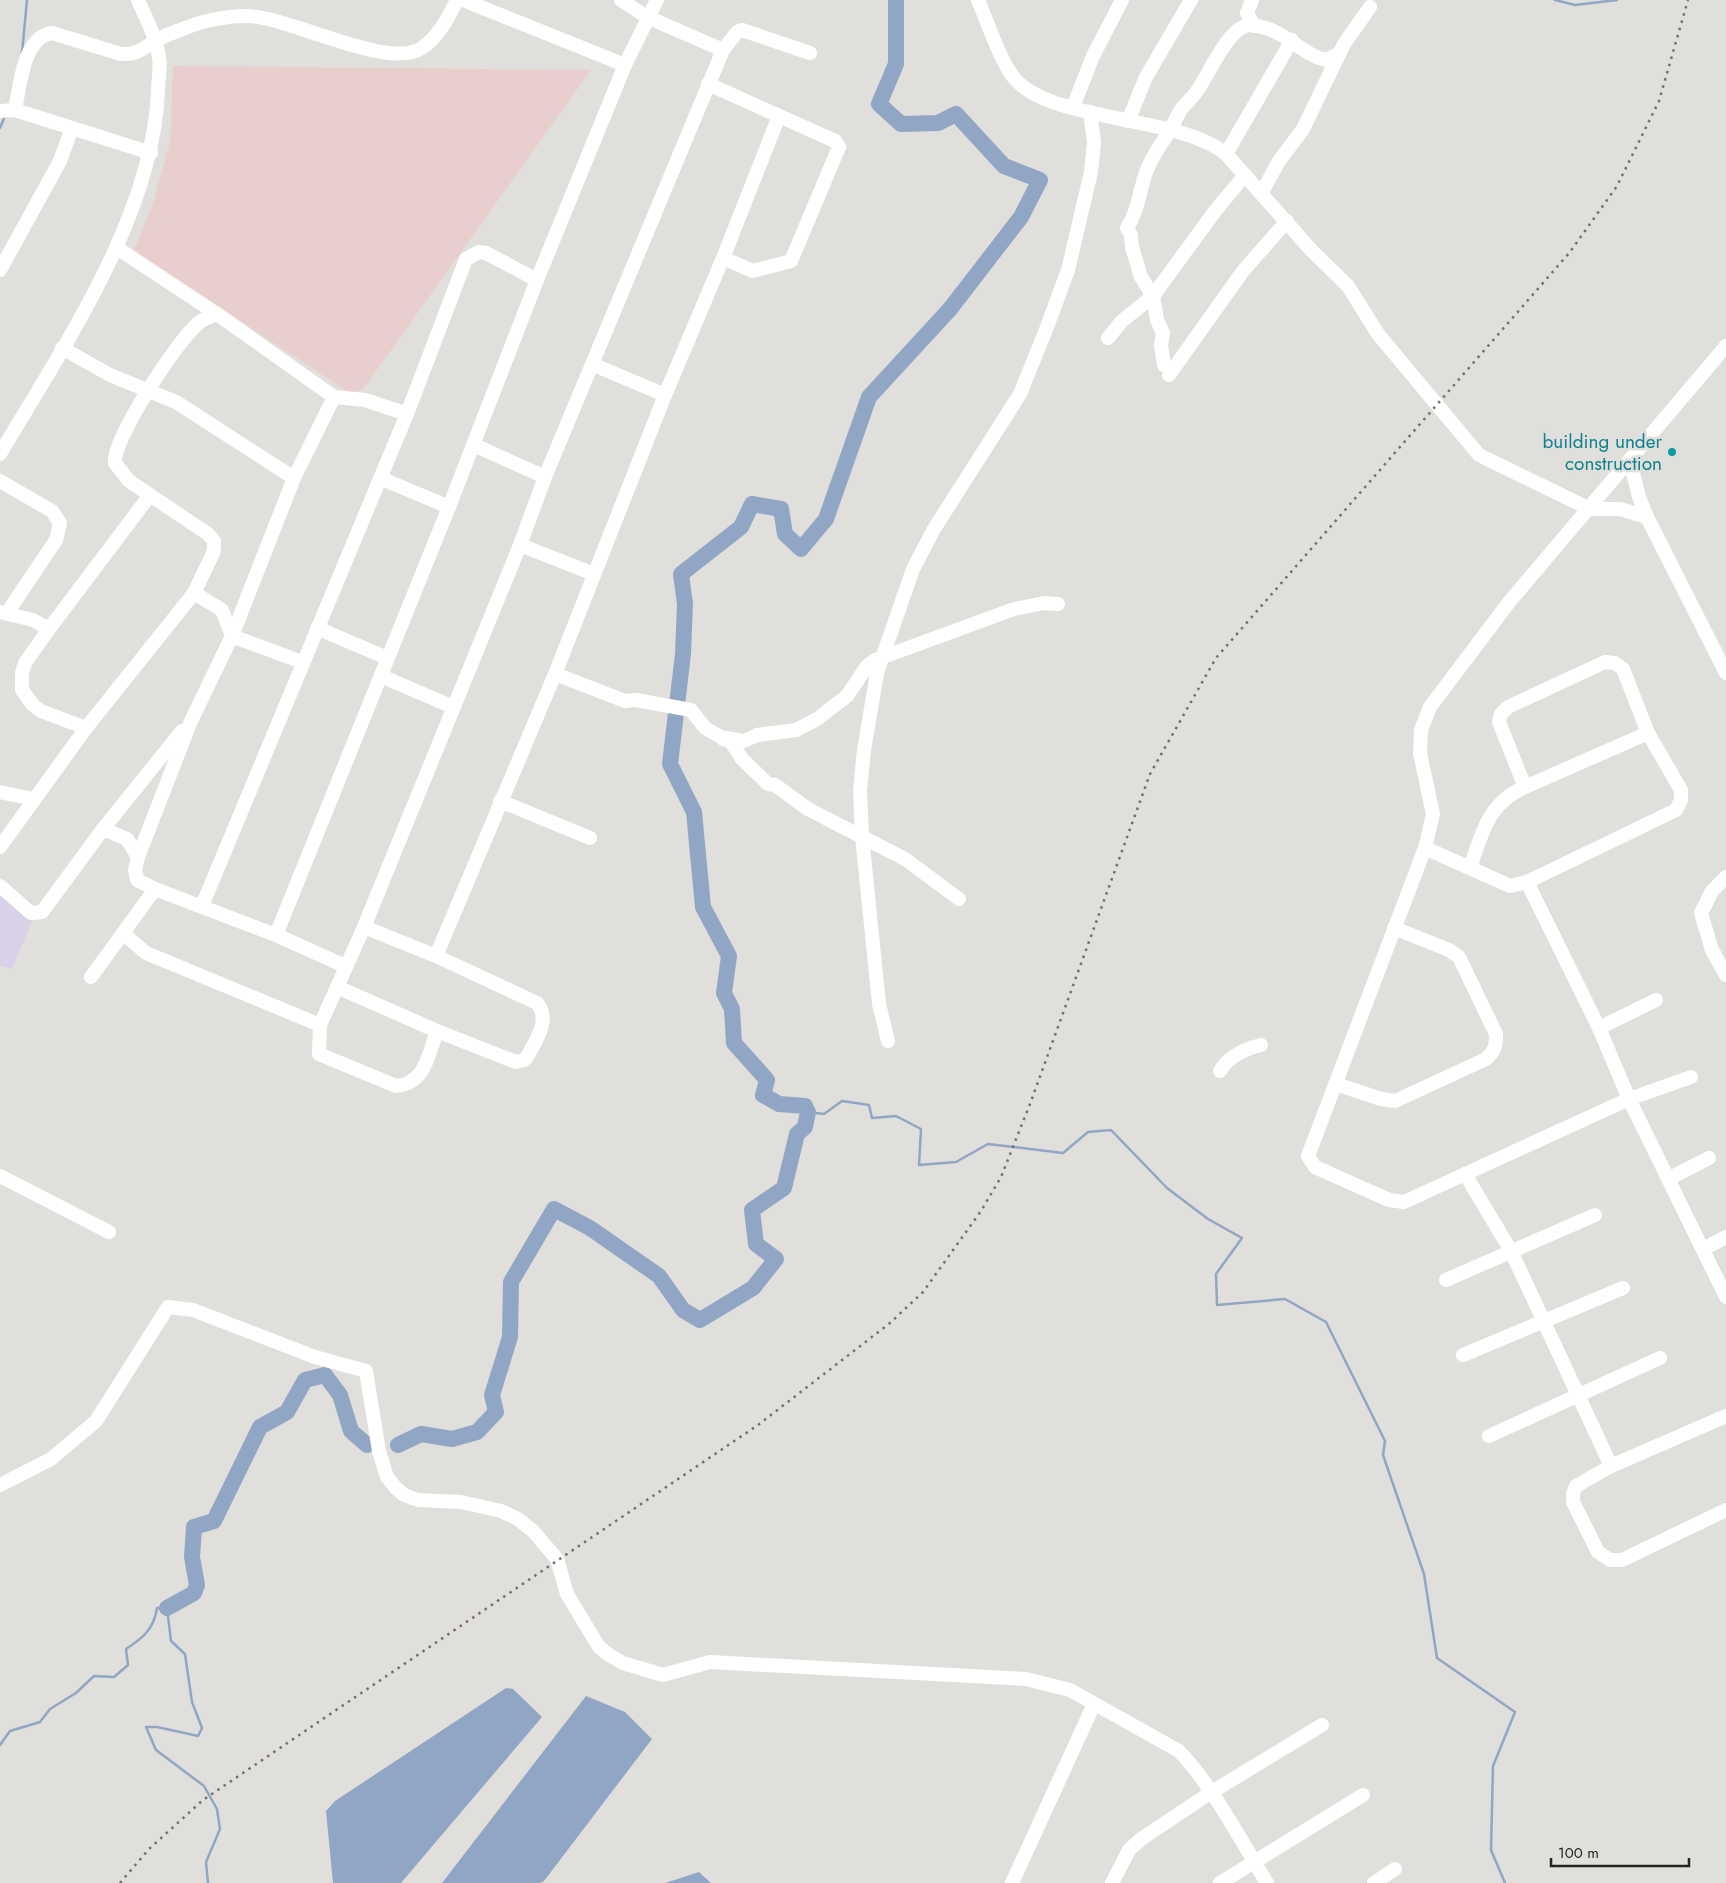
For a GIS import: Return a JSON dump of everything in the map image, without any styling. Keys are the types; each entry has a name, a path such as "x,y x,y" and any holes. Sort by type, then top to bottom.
{"street":[{"path":"0,454 62,348 117,248 151,153 158,105 159,58 155,41 138,0"},
{"path":"151,153 7,110 30,47 38,37 52,34 121,54 131,54 139,52 155,41 185,28 220,19 246,16 272,19 381,53 403,53 420,49 440,31 457,0"},
{"path":"463,0 625,65"},
{"path":"620,0 647,17 723,50"},
{"path":"276,934 625,65 657,0"},
{"path":"978,0 1010,73 1032,92 1090,112 1213,143 1226,154 1262,192 1312,251 1348,286 1378,334 1479,455 1590,509 1620,509 1648,517"},
{"path":"1073,107 1093,56 1122,0"},
{"path":"1128,121 1146,77 1191,0"},
{"path":"1250,6 1254,26"},
{"path":"1250,6 1236,32 1217,57 1199,89 1181,110 1170,131 1150,161 1139,194 1136,213 1126,228 1131,235 1132,247 1141,277 1153,296 1157,320 1163,333 1161,345 1166,370 1243,271 1287,221"},
{"path":"1262,192 1279,161 1303,129 1329,65 1340,53 1370,7"},
{"path":"1236,32 1249,25 1254,26 1292,40 1329,65"},
{"path":"437,1031 418,1077 413,1082 396,1086 319,1054 320,1025 364,927 520,545 545,477 594,365 723,50 737,32 742,30 810,53"},
{"path":"1226,154 1292,40"},
{"path":"708,84 835,141 838,149 791,261 753,271 723,258"},
{"path":"888,1041 879,1004 862,836 860,791 864,750 877,673 918,561 934,529 1020,394 1047,327 1068,270 1091,172 1094,142 1090,112"},
{"path":"436,956 555,674 665,395 723,258 778,116"},
{"path":"0,270 60,161 72,128"},
{"path":"1108,338 1122,321 1153,296 1215,211 1245,175"},
{"path":"117,248 217,314 334,397 365,400 407,414"},
{"path":"202,906 302,662 407,414 466,260 479,252 486,253 538,280"},
{"path":"0,847 86,728 194,593 214,551 214,541 208,534 129,481 120,470 114,458 148,390 174,349 199,323 217,314"},
{"path":"1690,1077 1629,1099 1404,1202 1389,1200 1315,1167 1308,1156 1425,848 1433,814 1420,753 1421,730 1430,707 1510,601 1590,509 1726,346"},
{"path":"62,348 110,375 176,402 294,478"},
{"path":"594,365 665,395"},
{"path":"334,397 294,478 232,636 191,721 138,858 135,876 140,882 155,889 276,934 345,966"},
{"path":"474,445 545,477"},
{"path":"1630,460 1639,496 1648,517 1726,673"},
{"path":"380,478 449,507"},
{"path":"0,481 52,511 60,523 56,540 3,612 33,620 49,628"},
{"path":"86,728 41,711 26,698 20,682 25,663 49,628 150,495"},
{"path":"520,545 594,574"},
{"path":"194,593 222,610 232,636 302,662"},
{"path":"720,737 744,741 756,735 796,730 817,718 847,696 867,666 875,660 1014,609 1044,603 1058,604"},
{"path":"317,628 387,658"},
{"path":"1425,848 1510,886 1527,882 1676,810 1681,800 1681,790 1648,733 1623,669 1615,663 1606,662 1508,707 1500,714 1499,722 1525,787"},
{"path":"555,674 625,701 636,700 682,710 691,710 705,728 731,742 742,759 768,784 775,785 808,809 905,859 959,899"},
{"path":"381,676 453,707"},
{"path":"0,886 31,913 42,912 103,829 191,721"},
{"path":"1470,868 1482,832 1493,812 1508,794 1648,733"},
{"path":"0,792 33,799"},
{"path":"500,801 590,838"},
{"path":"103,829 127,839 138,858"},
{"path":"1725,970 1712,950 1701,913 1712,890 1726,877"},
{"path":"1527,882 1599,1028 1629,1099 1670,1178 1726,1297"},
{"path":"90,977 124,934 155,889"},
{"path":"337,987 437,1031 520,1062 529,1053 544,1024 544,1017 537,1003 529,998 436,956 364,927"},
{"path":"1336,1084 1381,1100 1395,1100 1486,1059 1493,1053 1496,1045 1496,1034 1459,957 1449,950 1394,928"},
{"path":"124,934 146,953 320,1025"},
{"path":"1599,1028 1656,1000"},
{"path":"1220,1071 1224,1063 1238,1054 1261,1045"},
{"path":"1670,1178 1709,1158"},
{"path":"1465,1174 1511,1251 1611,1466"},
{"path":"0,1176 109,1232"},
{"path":"1446,1280 1595,1215"},
{"path":"1703,1249 1726,1237"},
{"path":"1463,1355 1623,1288"},
{"path":"0,1485 51,1459 96,1421 168,1307 193,1310 315,1357 366,1371 379,1451 387,1477 394,1487 418,1500 481,1505 501,1511 533,1531 557,1559 567,1594 599,1647 623,1663 663,1675 710,1662 1026,1679 1070,1690 1179,1751 1189,1761 1267,1883"},
{"path":"1489,1436 1660,1358"},
{"path":"1726,1416 1611,1466 1576,1486 1573,1494 1573,1502 1598,1552 1610,1560 1622,1560 1726,1510"},
{"path":"1012,1883 1094,1704"},
{"path":"1112,1883 1130,1850 1141,1839 1210,1793 1322,1725"},
{"path":"1220,1883 1363,1795"},
{"path":"1374,1883 1395,1869"}],"shaded area":[{"path":"173,66 591,70 364,388 350,393 134,251 152,206 170,142"},
{"path":"0,894 32,921 12,969 0,966"}],"water":[{"path":"506,1688 513,1689 542,1717 401,1883 333,1883 326,1811 335,1801"},
{"path":"586,1696 625,1712 652,1739 544,1881 540,1883 442,1883"},
{"path":"699,1872 711,1883 665,1883"}],"waterway":[{"path":"22,53 27,0"},
{"path":"398,1445 421,1434 452,1439 477,1432 496,1412 492,1395 510,1337 511,1282 554,1209 590,1228 659,1276 683,1310 700,1320 753,1288 776,1259 756,1244 752,1210 784,1188 797,1134 805,1127 808,1112 805,1106 779,1104 763,1095 767,1080 734,1043 732,1009 724,993 729,956 703,907 694,812 670,764 683,654 685,604 681,574 741,527 752,504 781,509 785,534 801,549 826,519 869,397 950,309 1021,217 1040,180 1004,166 956,114 938,123 901,124 879,104 896,64 896,0"},
{"path":"1555,0 1575,5 1617,0"},
{"path":"0,128 5,116"},
{"path":"808,1112 824,1114 842,1101 869,1105 872,1118 896,1116 921,1129 919,1165 956,1162 988,1144 1063,1153 1088,1132 1111,1130 1167,1188 1208,1219 1242,1238 1216,1274 1217,1305 1285,1299 1326,1322 1385,1441 1383,1455 1424,1574 1437,1658 1515,1712 1493,1766 1491,1850 1505,1883"},
{"path":"167,1608 194,1593 197,1585 192,1557 194,1527 214,1521 260,1427 287,1412 305,1380 325,1375 340,1395 351,1431 367,1445"},
{"path":"0,1745 10,1731 40,1722 50,1709 76,1693 94,1676 114,1677 128,1665 126,1649 147,1632 156,1615 157,1608 167,1608 171,1641 185,1654 192,1702 202,1728 198,1736 157,1727 146,1727 156,1750 204,1786 217,1809 220,1829 206,1862 208,1883"}],"railway":[{"path":"120,1883 149,1849 203,1800 758,1425 890,1323 923,1292 981,1211 1001,1177 1030,1104 1150,774 1216,658 1570,252 1617,186 1659,101 1688,0"}],"place":[{"name":"building under construction","path":"1672,452"}]}
